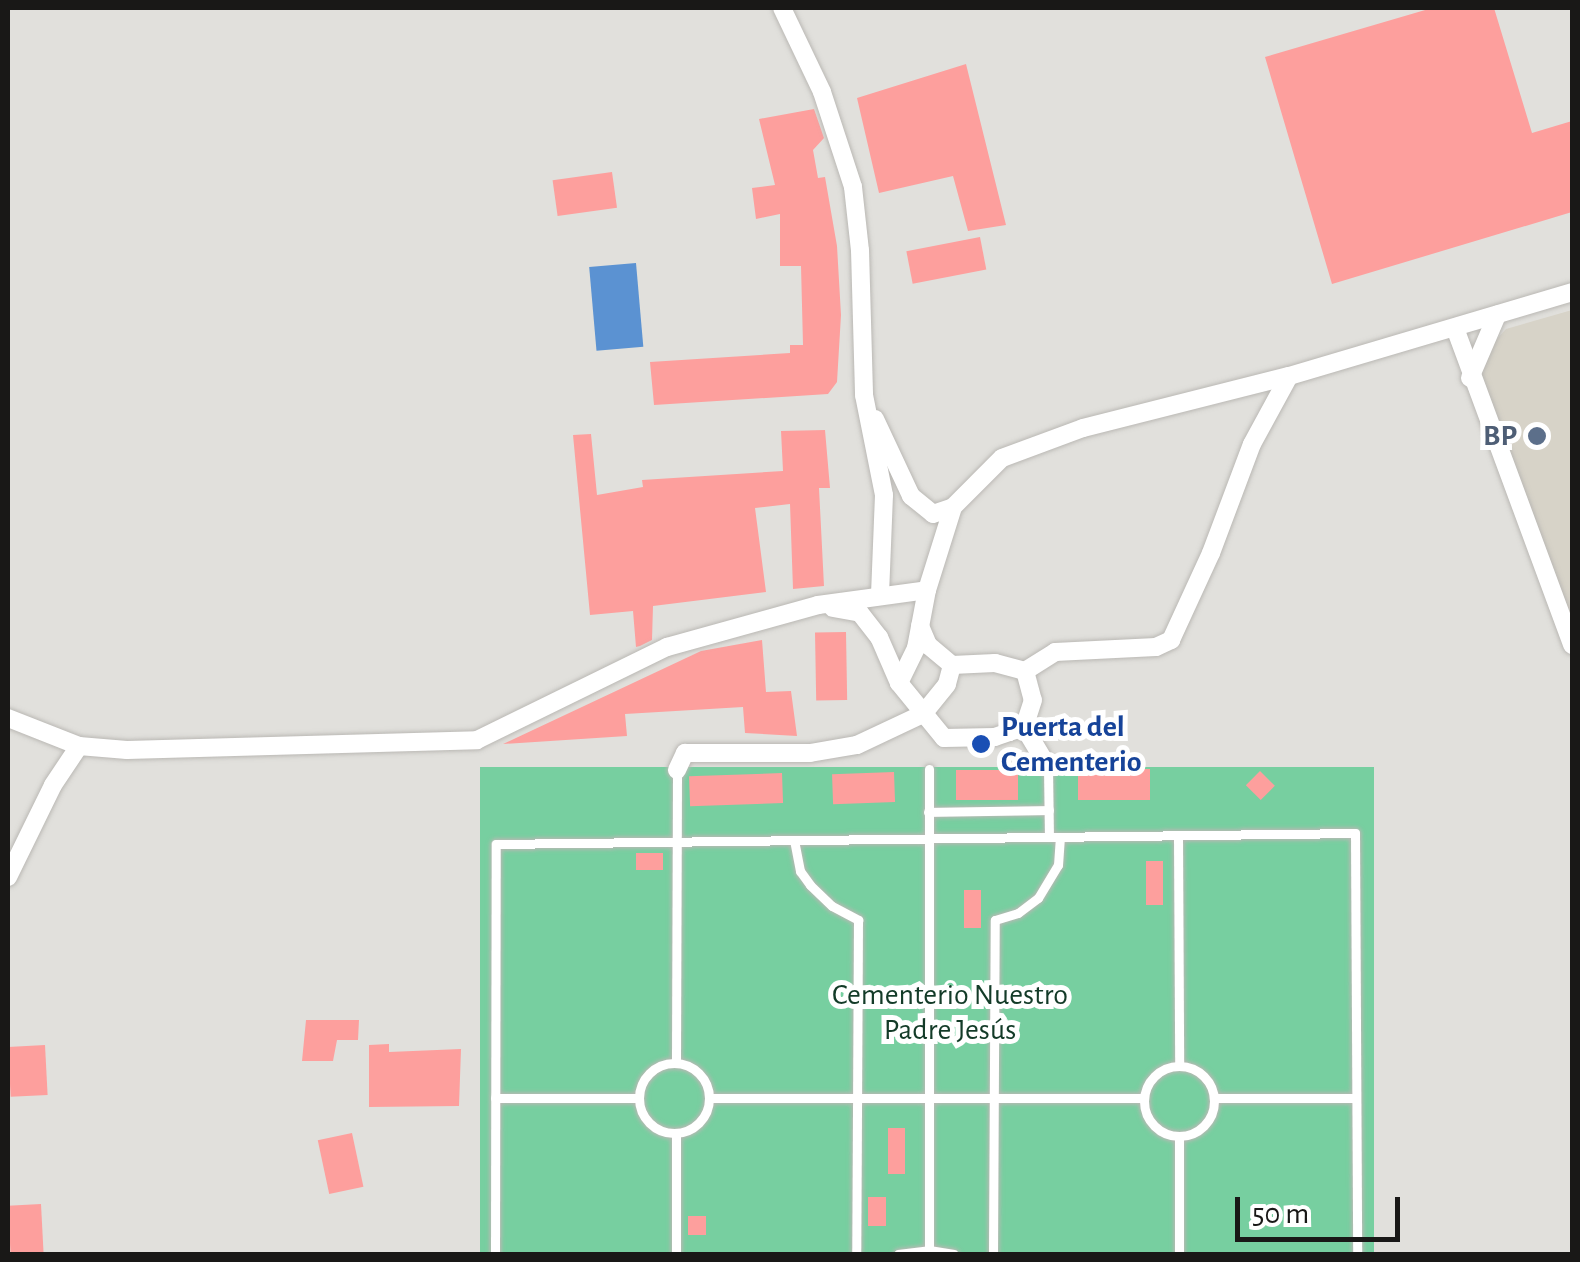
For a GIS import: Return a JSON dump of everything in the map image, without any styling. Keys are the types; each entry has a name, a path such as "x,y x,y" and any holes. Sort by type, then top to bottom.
{"street":[{"path":"782,8 822,92 853,188 860,250 864,394 884,495 880,596"},
{"path":"899,683 920,626 926,590 954,507 1002,458 1083,428 1289,376 1572,292"},
{"path":"1470,378 1498,315"},
{"path":"1455,328 1470,378 1572,646"},
{"path":"920,626 928,644 952,666 996,663 1024,671 1055,652 1156,647 1172,640 1211,553 1252,444 1289,376"},
{"path":"864,394 911,496 933,514 954,507"},
{"path":"8,718 79,746 126,750 478,740 667,647 818,605 926,590"},
{"path":"818,605 860,613 880,637 899,683 944,738 995,737 1024,727"},
{"path":"677,770 685,754 810,753 856,745 923,714 941,694 952,666"},
{"path":"1024,671 1033,700 1024,727 1048,767"},
{"path":"8,877 53,785 79,746"}],"lane":[{"path":"992,1254 995,920 1018,913 1038,898 1058,865 1049,810 1048,767"},
{"path":"928,768 929,1250"},
{"path":"676,1062 677,770"},
{"path":"928,812 1049,810"},
{"path":"495,1254 496,844 1355,833 1357,1254"},
{"path":"1178,836 1179,1065"},
{"path":"794,840 800,871 810,885 832,906 858,920 856,1254"},
{"path":"676,1062 686,1064 703,1077 710,1098 704,1118 676,1133 664,1132 646,1119 638,1098 640,1087 654,1068 676,1062"},
{"path":"1179,1065 1207,1079 1214,1110 1201,1129 1179,1136 1157,1129 1144,1110 1144,1098 1151,1079 1179,1065"},
{"path":"495,1098 638,1098"},
{"path":"710,1098 1144,1098"},
{"path":"1214,1098 1356,1098"},
{"path":"676,1133 676,1254"},
{"path":"1179,1136 1179,1254"},
{"path":"898,1254 929,1250 954,1254"}],"shaded area":[{"name":"BP","path":"1572,310 1572,620 1479,377 1485,352 1506,329"}],"green space":[{"name":"Cementerio Nuestro Padre Jesús","path":"480,767 1374,767 1374,1254 480,1254"}],"water":[{"path":"636,263 643,347 596,351 589,267"}],"building":[{"path":"1432,8 1494,8 1532,133 1572,121 1572,212 1332,284 1265,57"},
{"path":"966,64 1006,225 968,231 953,176 879,193 857,98"},
{"path":"814,109 824,138 813,150 818,178 825,177 837,246 841,315 837,382 828,394 654,405 650,362 790,353 790,345 803,345 801,266 780,266 780,214 756,219 752,188 775,185 759,119"},
{"path":"612,172 617,208 558,216 553,180"},
{"path":"980,237 986,269 913,284 906,251"},
{"path":"825,430 830,488 819,488 824,586 793,589 790,504 755,508 766,592 653,606 652,640 636,647 633,611 590,615 573,435 591,434 597,495 643,487 642,480 783,471 781,431"},
{"path":"846,632 847,700 816,701 815,633"},
{"path":"762,640 766,692 791,691 797,736 745,733 743,707 625,714 627,736 503,744 701,651"},
{"path":"1078,769 1150,769 1150,800 1078,800"},
{"path":"956,770 1018,770 1018,800 956,800"},
{"path":"1260,771 1275,786 1261,800 1246,785"},
{"path":"894,772 895,802 833,804 832,774"},
{"path":"782,773 783,803 690,806 689,776"},
{"path":"636,853 663,853 663,870 636,870"},
{"path":"1146,861 1163,861 1163,905 1146,905"},
{"path":"964,890 981,890 981,928 964,928"},
{"path":"306,1020 359,1020 358,1040 337,1040 333,1061 302,1061"},
{"path":"389,1044 389,1052 461,1049 459,1106 369,1107 369,1045"},
{"path":"45,1045 48,1095 11,1097 8,1047"},
{"path":"888,1128 905,1128 905,1174 888,1174"},
{"path":"352,1133 363,1187 329,1194 318,1140"},
{"path":"868,1197 886,1197 886,1226 868,1226"},
{"path":"41,1204 44,1254 11,1254 8,1206"},
{"path":"688,1216 706,1216 706,1235 688,1235"}],"place":[{"name":"BP","path":"1537,436"},
{"name":"Puerta del Cementerio","path":"981,744"}]}
